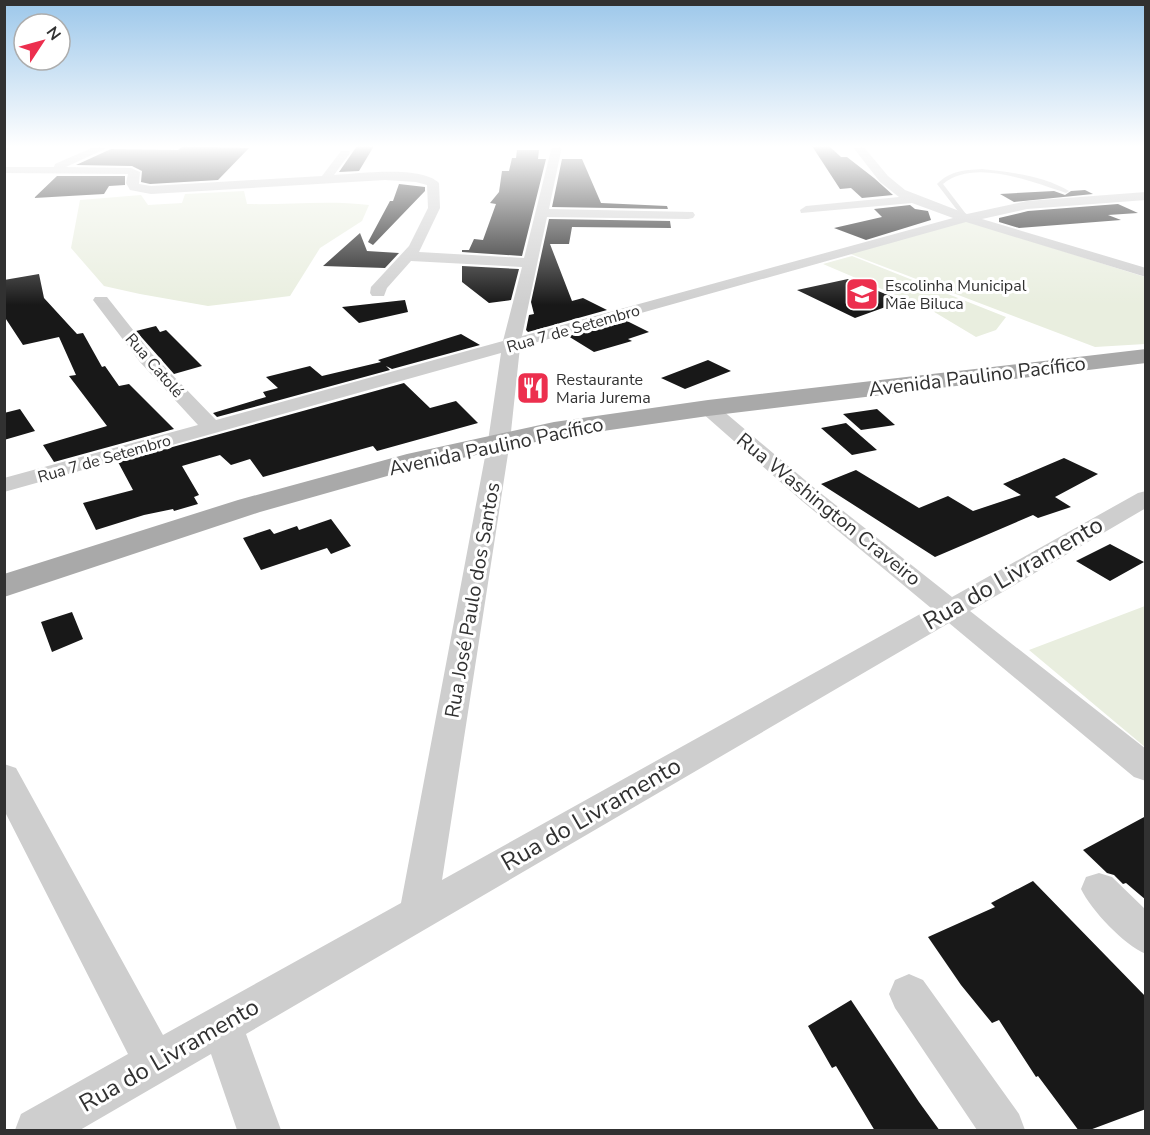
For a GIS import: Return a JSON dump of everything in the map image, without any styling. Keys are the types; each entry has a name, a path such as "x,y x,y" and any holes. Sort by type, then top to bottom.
{"main road":[{"name":"Avenida Paulino Pacífico","path":"4,586 249,506 407,462 499,441 554,430 708,408 1146,356"}],"street":[{"path":"378,293 379,287 415,248 434,208 434,199"},
{"name":"Rua José Paulo dos Santos","path":"418,912 499,441 511,346 544,199"},
{"path":"806,210 913,199 966,218 1146,273"},
{"name":"Rua 7 de Setembro","path":"4,485 966,218 1027,205 1107,199"},
{"path":"541,213 688,215"},
{"path":"408,256 529,263"},
{"name":"Rua Catolé","path":"101,300 146,358 212,428"},
{"name":"Rua Washington Craveiro","path":"708,408 810,496 1146,768"},
{"name":"Rua do Livramento","path":"37,1131 1146,498"},
{"path":"4,777 155,1062"},
{"path":"1100,889 1146,936"},
{"path":"909,994 1003,1131"},
{"path":"222,1026 259,1131"}],"lane":[{"path":"951,199 966,218"}],"shaded area":[{"path":"144,199 148,205 182,203 183,199 246,199 247,204 369,205 362,221 320,248 290,296 208,306 140,294 104,286 71,248 80,200"},
{"path":"967,221 1145,277 1145,344 1095,347 848,253"},
{"path":"852,256 1006,317 996,330 976,337 931,310 823,264"},
{"path":"1146,606 1145,747 1029,650"}],"building":[{"path":"394,199 417,199 373,245 368,242 390,201"},
{"path":"493,199 536,199 522,256 462,252 462,250 469,250 474,239 483,240 496,204 490,203"},
{"path":"554,199 599,199 601,203 667,206 668,209 552,207"},
{"path":"1009,199 1044,199 1014,202"},
{"path":"1118,204 1138,213 1108,215 1121,220 1019,228 999,222 999,218 1028,211"},
{"path":"910,205 915,209 928,211 931,220 866,240 834,228 882,217 874,209"},
{"path":"549,219 670,221 671,228 572,227 569,244 550,244 572,301 583,298 607,310 528,332 526,330 529,315 534,314 531,302"},
{"path":"360,233 367,251 399,253 385,268 323,266"},
{"path":"462,266 519,269 511,300 489,303 462,282"},
{"path":"39,274 44,298 77,334 83,333 102,367 105,366 119,386 129,384 174,429 54,462 43,445 107,426 69,376 76,375 59,337 23,345 4,316 4,280"},
{"path":"848,279 902,301 855,318 797,290"},
{"path":"405,300 408,312 359,323 342,307"},
{"path":"625,320 649,332 628,339 632,341 594,352 568,336"},
{"path":"156,326 160,332 166,330 202,366 174,374 136,331"},
{"path":"461,334 480,345 392,369 386,366 390,370 217,417 213,413 266,397 263,392 278,388 266,377 310,366 322,376 381,362 378,360"},
{"path":"708,360 731,371 685,389 661,378"},
{"path":"404,383 430,408 456,401 478,423 377,451 373,446 263,477 250,459 231,465 220,455 182,466 199,495 194,497 198,504 174,511 173,509 144,515 96,530 83,503 133,490 118,462"},
{"path":"20,409 35,431 4,440 4,413"},
{"path":"877,409 895,425 861,430 843,414"},
{"path":"846,423 877,450 852,455 821,428"},
{"path":"1064,458 1098,474 1055,497 1071,507 1038,518 1033,515 935,557 821,484 856,470 919,508 948,496 973,511 1021,495 1003,484"},
{"path":"331,519 351,546 331,554 327,548 261,570 243,538 270,529 274,534 297,526 299,530"},
{"path":"1110,544 1144,562 1110,581 1076,561"},
{"path":"72,612 83,639 52,652 41,622"},
{"path":"1146,816 1146,900 1126,883 1123,884 1114,875 1107,873 1083,850"},
{"path":"1033,881 1146,997 1146,1109 1087,1131 1079,1131 1038,1076 1036,1077 999,1020 992,1023 961,985 928,937 995,907 991,903"},
{"path":"851,1000 940,1131 875,1131 836,1066 832,1068 808,1026"}],"place":[{"name":"Escolinha Municipal Mãe Biluca","path":"862,294"},
{"name":"Restaurante Maria Jurema","path":"533,388"}]}
